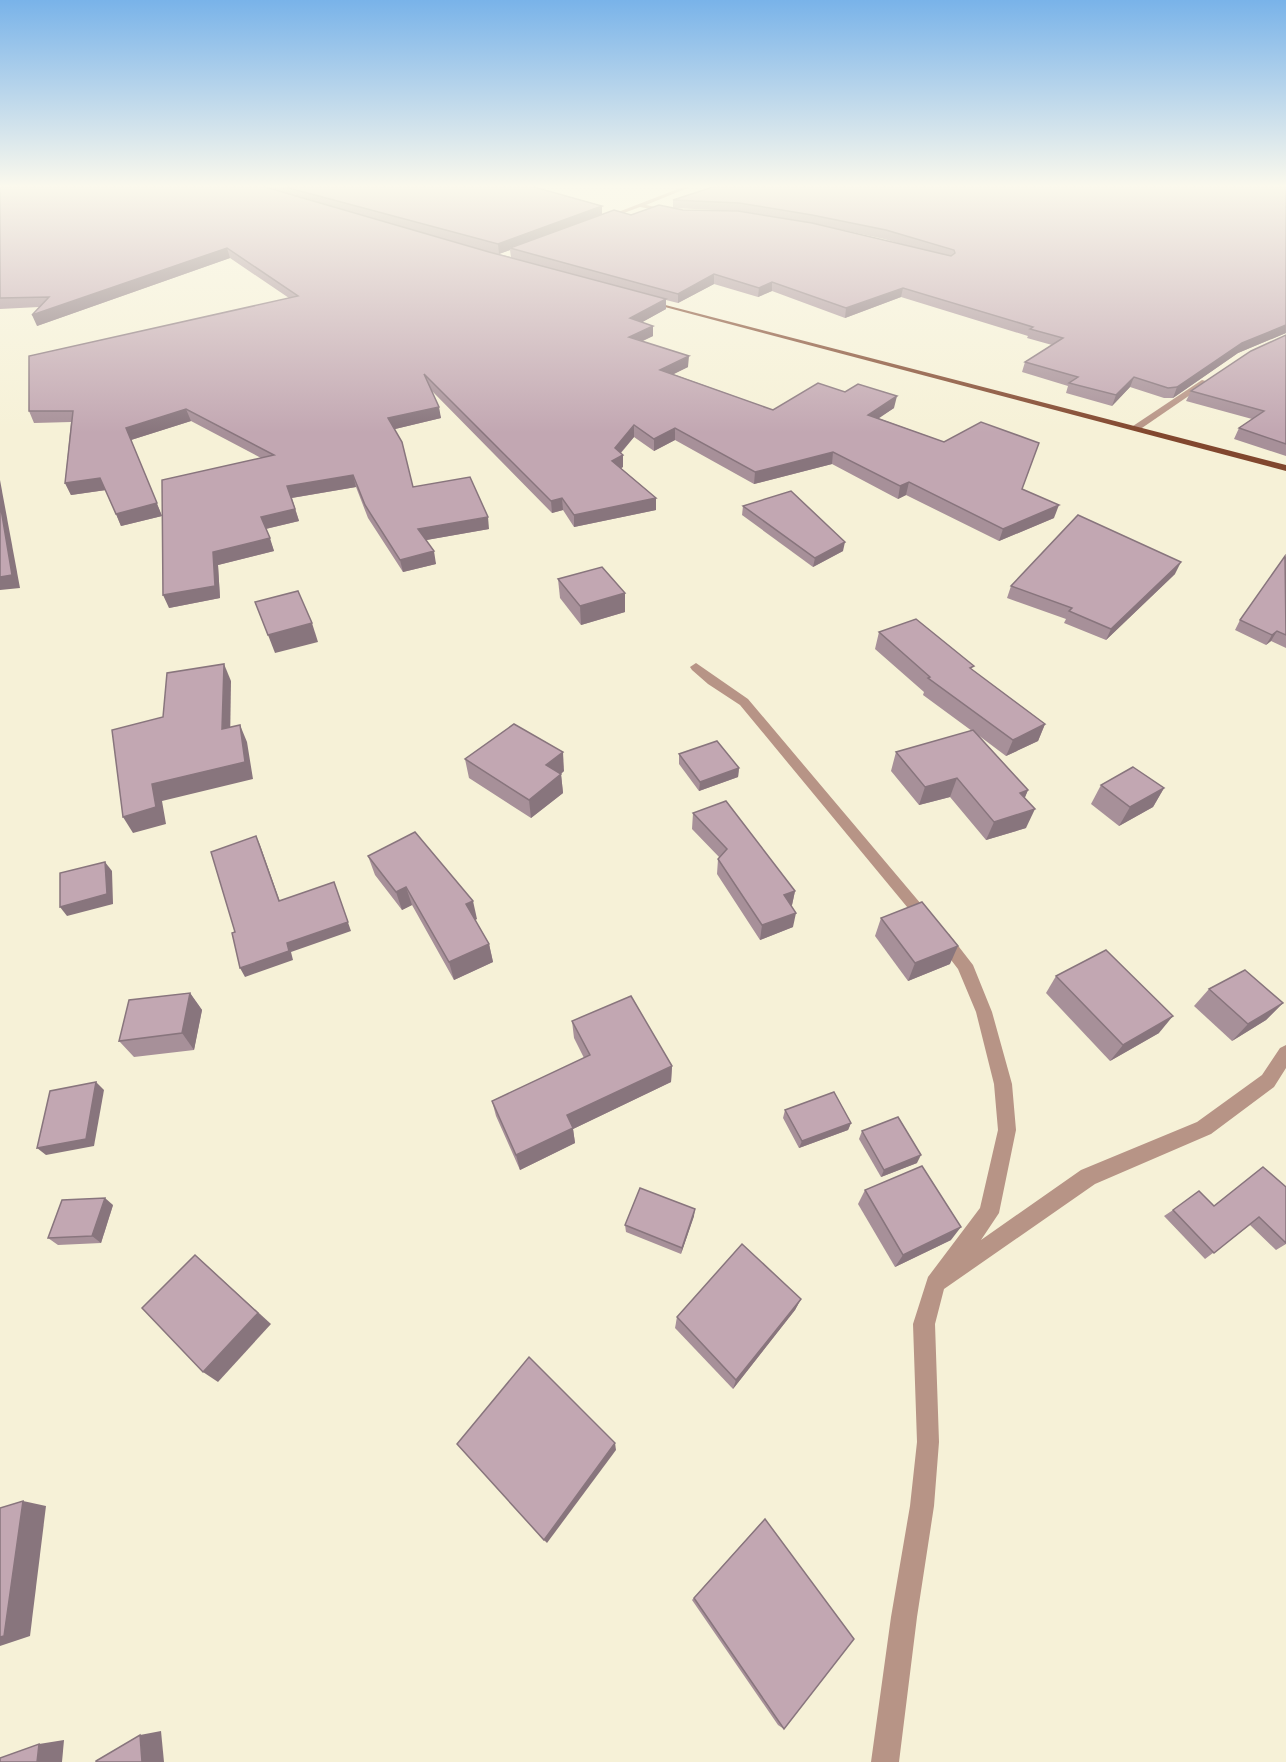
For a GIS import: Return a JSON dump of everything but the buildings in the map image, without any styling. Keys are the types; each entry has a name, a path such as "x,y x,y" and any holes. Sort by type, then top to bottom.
{"main road":[{"path":"643,299 1286,468"}],"street":[{"path":"1136,428 1217,374"},
{"path":"696,667 712,681 744,702 965,966 984,1012 1003,1084 1007,1130 989,1213 936,1284 924,1324 927,1442 922,1506 904,1617 885,1762"},
{"path":"936,1284 1088,1177 1204,1128 1268,1081 1286,1053"}]}
